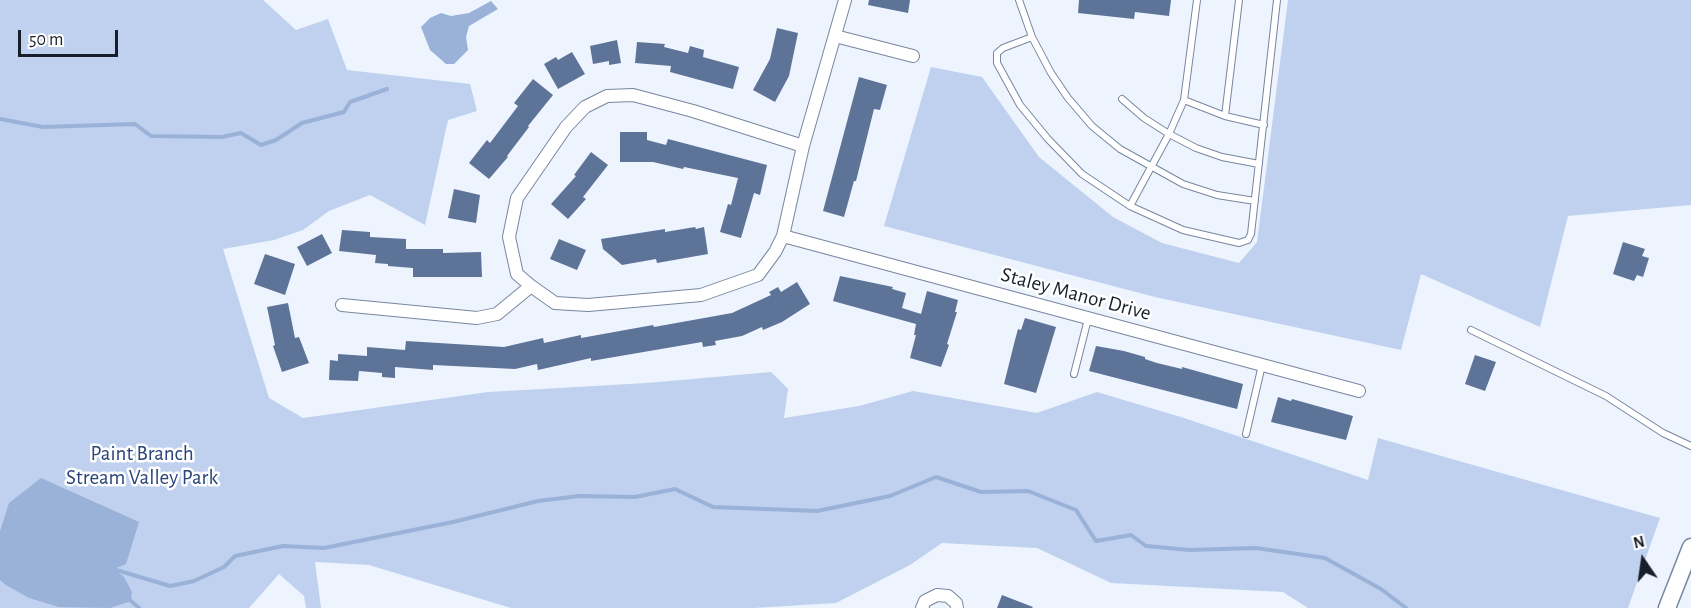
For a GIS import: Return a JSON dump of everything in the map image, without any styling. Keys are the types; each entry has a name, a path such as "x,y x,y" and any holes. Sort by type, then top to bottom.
{"main road":[{"path":"1667,608 1691,547"}],"street":[{"path":"803,146 693,111 633,95 607,96 585,107 566,127 518,198 509,237 517,274 555,303 588,305 701,295 758,275 775,252 783,236 803,146 845,0"},
{"path":"835,36 913,56"},
{"name":"Staley Manor Drive","path":"783,236 1359,391"},
{"path":"342,306 477,318 496,314 531,286"},
{"path":"922,608 926,601 937,595 948,596 956,603 957,608"}],"lane":[{"path":"1019,0 1032,37 1051,73 1068,98 1092,126 1120,149 1183,184 1216,195 1255,201"},
{"path":"1130,206 1169,134 1184,100 1197,0"},
{"path":"1225,116 1239,0"},
{"path":"1032,37 1003,48 997,53 998,63 1020,105 1048,139 1082,174 1130,206 1184,230 1239,243 1248,240 1251,234 1278,0"},
{"path":"1122,99 1144,118 1196,148 1222,157 1259,164"},
{"path":"1184,100 1225,116 1264,125"},
{"path":"1074,374 1089,318"},
{"path":"1472,330 1606,396 1663,433 1691,446"},
{"path":"1245,434 1262,365"}],"green space":[{"name":"Paint Branch Stream Valley Park","path":"0,0 263,0 296,30 328,19 347,70 470,84 477,111 448,120 425,225 370,195 329,211 303,230 274,240 223,249 269,398 303,418 488,392 647,383 771,372 788,389 784,418 859,406 913,391 1037,413 1097,392 1184,418 1368,480 1378,438 1660,518 1628,608 1308,608 1283,592 1111,583 1037,548 942,543 910,565 836,603 754,608 511,608 369,565 315,562 321,608 306,608 304,596 279,574 249,608 0,608"},
{"path":"1288,0 1691,0 1691,205 1568,216 1540,327 1421,274 1401,350 1155,297 884,226 931,67 982,77 1039,157 1113,217 1162,243 1239,263 1257,242"}],"shaded area":[{"path":"491,1 498,9 469,26 466,37 468,50 454,64 446,64 430,50 421,27 430,18 441,13 451,16 469,13"},
{"path":"41,478 139,522 126,564 114,569 124,577 132,592 131,601 110,608 59,607 29,598 0,580 0,531 9,503"}],"building":[{"path":"869,0 910,0 908,13 868,5"},
{"path":"1079,0 1171,0 1169,16 1135,12 1134,19 1078,13"},
{"path":"777,28 798,33 789,76 775,102 753,90 770,59"},
{"path":"617,40 621,63 609,65 609,61 593,64 590,46"},
{"path":"637,42 665,44 664,47 688,53 690,46 704,50 703,57 739,67 733,89 670,72 671,66 635,63"},
{"path":"572,52 585,74 558,89 544,64 556,57 558,60"},
{"path":"859,77 887,85 880,110 874,109 856,181 854,181 844,217 823,211"},
{"path":"533,79 553,95 489,179 469,163 487,140 490,143 518,106 514,103"},
{"path":"620,132 647,132 647,140 666,145 668,139 767,165 760,195 754,193 741,238 720,232 728,204 731,205 738,178 653,162 620,162"},
{"path":"591,152 608,165 583,197 586,199 568,219 551,204 576,176 574,175"},
{"path":"454,189 480,195 476,223 448,218"},
{"path":"695,227 696,229 704,227 708,254 657,263 656,259 622,265 603,249 601,239 665,229 665,232"},
{"path":"342,230 370,232 370,237 406,239 406,249 443,249 443,253 481,252 482,277 413,277 413,268 375,263 376,255 339,251"},
{"path":"322,234 332,253 307,266 297,247"},
{"path":"559,239 586,250 577,270 550,259"},
{"path":"1623,242 1645,249 1642,256 1649,258 1643,277 1637,275 1634,281 1613,274"},
{"path":"265,254 295,264 285,295 254,284"},
{"path":"840,276 893,287 892,289 906,293 902,308 921,314 927,291 958,300 955,312 957,312 947,344 949,345 941,367 910,358 916,335 914,335 916,324 833,301"},
{"path":"797,282 810,304 782,322 763,330 762,327 742,336 715,341 716,345 703,347 702,342 591,361 591,358 538,370 537,364 515,369 433,365 433,370 395,367 395,378 382,377 382,373 359,371 358,381 329,380 330,360 338,361 338,354 367,356 367,347 405,350 406,341 504,347 543,338 544,343 581,335 581,338 653,325 654,327 732,313 771,295 769,292 778,287 781,292"},
{"path":"288,303 295,338 299,337 309,363 282,372 273,346 275,345 267,307"},
{"path":"1025,318 1056,327 1036,393 1004,384 1018,329 1021,330"},
{"path":"1096,346 1124,351 1157,363 1182,369 1182,367 1243,384 1237,409 1089,371"},
{"path":"1475,355 1496,362 1485,391 1465,384"},
{"path":"1278,397 1353,416 1346,440 1271,422"},
{"path":"1002,595 1033,607 997,608"}],"waterway":[{"path":"0,119 43,127 135,124 151,136 222,137 241,133 261,145 276,140 302,123 344,112 350,102 387,89"},
{"path":"113,569 170,586 194,581 224,567 235,556 283,546 324,548 453,522 538,501 579,496 635,497 675,489 713,507 817,511 890,496 936,477 981,492 1028,491 1076,510 1096,541 1131,535 1146,546 1190,550 1256,548 1325,558 1381,589 1406,608"},
{"path":"131,601 139,608"}]}
